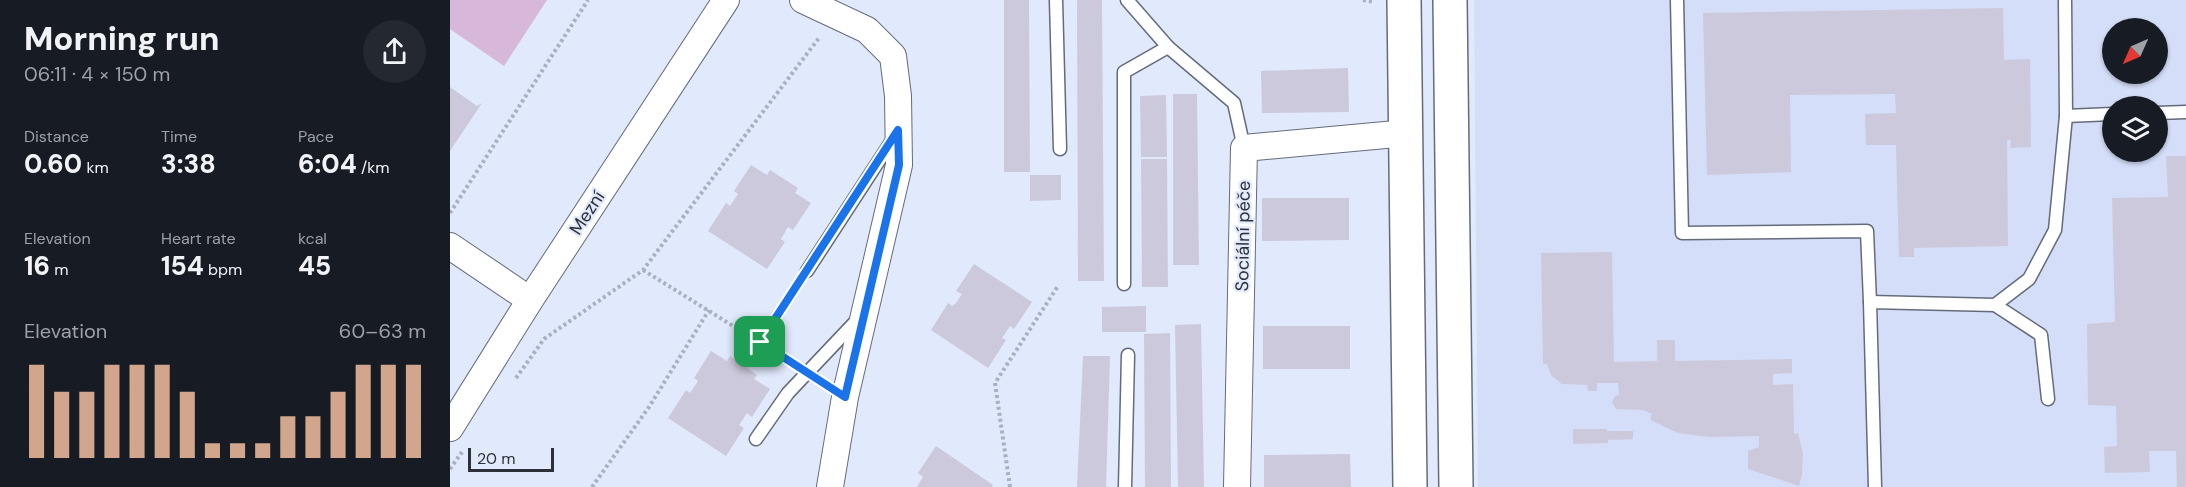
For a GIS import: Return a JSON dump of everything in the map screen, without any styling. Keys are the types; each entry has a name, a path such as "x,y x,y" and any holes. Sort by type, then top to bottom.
{"main road":[{"path":"1404,0 1410,487"},
{"path":"1450,0 1456,487"}],"street":[{"name":"Mezní","path":"450,428 530,300 726,0"},
{"path":"803,0 867,30 892,56 898,96 899,165 845,397 830,487"},
{"path":"1245,148 1407,133"},
{"name":"Sociální péče","path":"1237,487 1245,148"},
{"path":"450,246 530,300"}],"lane":[{"path":"1056,0 1060,149"},
{"path":"1127,0 1168,47 1234,103 1245,148"},
{"path":"1677,0 1682,233 1868,231 1875,487"},
{"path":"1995,305 2030,279 2055,230 2066,116 2065,0"},
{"path":"1124,284 1124,72 1168,47"},
{"path":"2168,113 2186,112"},
{"path":"2066,116 2102,114"},
{"path":"807,271 898,130"},
{"path":"1870,302 1995,305 2041,335 2048,399"},
{"path":"756,439 788,393 866,310"},
{"path":"1125,487 1128,355"}],"path":[{"path":"450,213 588,0"},
{"path":"511,386 544,339 644,270 836,15"},
{"path":"644,270 807,372"},
{"path":"760,342 807,271"},
{"path":"1010,487 995,383 1058,285"},
{"path":"592,487 649,407 709,309"},
{"path":"450,469 464,450"}],"shaded area":[{"path":"450,0 547,0 504,66 450,29"},
{"path":"1474,0 2186,0 2186,487 1478,487"}],"building":[{"path":"1004,0 1029,0 1030,172 1004,172"},
{"path":"1077,0 1102,0 1104,281 1078,281"},
{"path":"2003,8 2004,60 2030,59 2031,147 2010,148 2011,140 2007,140 2008,246 1914,248 1914,257 1899,257 1896,145 1866,145 1865,114 1896,113 1895,94 1790,95 1791,172 1707,175 1703,13"},
{"path":"1348,68 1349,112 1262,113 1261,71"},
{"path":"450,87 477,106 482,103 450,151"},
{"path":"1173,94 1197,94 1199,265 1173,265"},
{"path":"1166,95 1167,157 1141,157 1140,96"},
{"path":"2168,156 2186,156 2186,487 2177,487 2176,451 2149,451 2150,472 2105,473 2104,447 2117,446 2116,406 2088,405 2087,324 2115,322 2112,198 2168,197"},
{"path":"1141,159 1167,159 1168,287 1142,287"},
{"path":"751,165 767,175 770,170 798,188 795,193 811,203 793,230 788,227 781,239 785,242 767,269 708,231 726,203 730,206 738,194 734,191"},
{"path":"1030,175 1061,175 1061,200 1030,201"},
{"path":"1262,198 1349,198 1349,240 1262,241"},
{"path":"1612,252 1614,362 1657,361 1657,340 1675,340 1675,361 1792,359 1792,373 1773,374 1773,385 1793,384 1794,434 1798,433 1803,454 1799,486 1748,469 1748,451 1759,447 1759,436 1709,437 1678,433 1650,420 1652,414 1643,410 1616,409 1612,402 1615,396 1619,395 1618,383 1597,383 1597,391 1588,391 1587,385 1562,384 1551,375 1547,364 1543,364 1541,253"},
{"path":"974,264 1032,302 1014,329 1010,326 1002,338 1006,340 988,368 931,330 948,303 952,306 962,294 956,291"},
{"path":"1146,306 1146,332 1102,332 1102,307"},
{"path":"1201,324 1204,487 1178,487 1175,325"},
{"path":"1263,326 1350,326 1350,369 1263,369"},
{"path":"1170,333 1171,487 1145,487 1144,334"},
{"path":"711,351 727,361 730,356 757,375 754,379 770,389 752,417 747,413 739,425 744,428 726,456 668,418 686,390 690,393 698,381 694,378"},
{"path":"1083,356 1110,356 1106,487 1077,487"},
{"path":"1573,429 1633,431 1633,439 1608,440 1608,443 1573,444"},
{"path":"936,446 993,485 992,487 917,487 923,477 918,473"},
{"path":"1350,454 1351,487 1264,487 1264,455"}],"route":[{"path":"898,130 899,165 845,397 760,342 898,130"}]}
